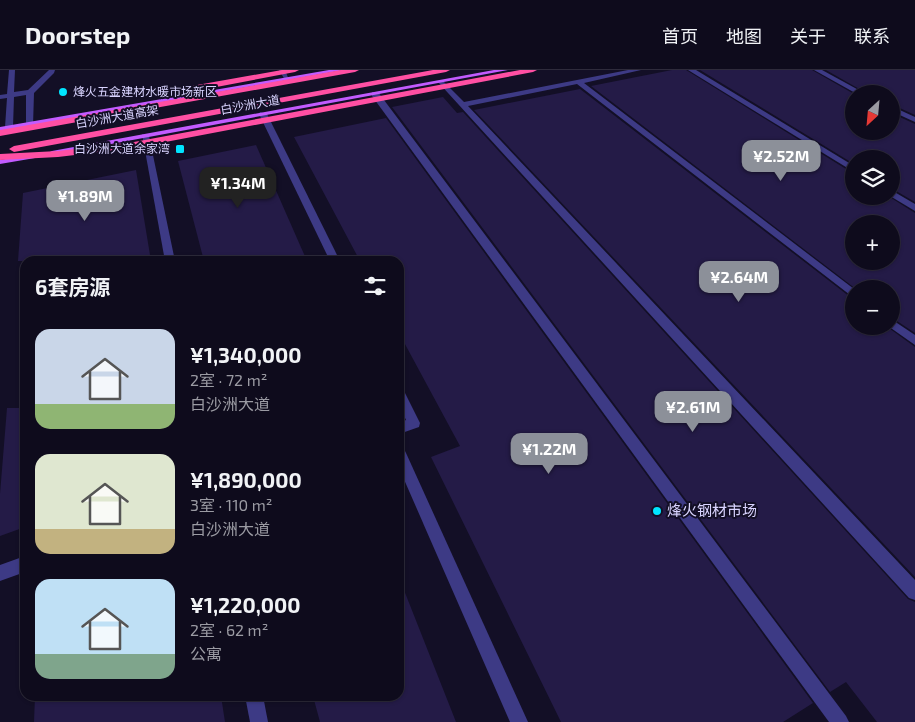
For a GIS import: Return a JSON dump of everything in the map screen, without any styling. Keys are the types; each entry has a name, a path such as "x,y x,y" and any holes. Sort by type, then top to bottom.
{"highway":[{"path":"4,130 114,104 295,70"},
{"name":"白沙洲大道高架","path":"4,130 355,70"},
{"name":"白沙洲大道高架","path":"0,151 446,70"},
{"path":"0,157 58,154 134,145 533,70"}],"main road":[{"name":"白沙洲大道","path":"4,130 341,70"},
{"name":"白沙洲大道","path":"0,162 505,70"}],"lane":[{"path":"4,130 11,95 12,70"},
{"path":"0,97 30,92 52,70"},
{"path":"282,70 287,80"},
{"path":"462,105 638,70"},
{"path":"691,70 845,164"},
{"path":"817,70 846,85"},
{"path":"441,82 915,592"},
{"path":"578,82 845,287"},
{"path":"30,92 30,124"},
{"path":"375,94 840,722"},
{"path":"900,112 915,120"},
{"path":"263,114 333,256"},
{"path":"145,136 169,256"},
{"path":"900,199 915,208"},
{"path":"900,330 915,341"},
{"path":"404,402 414,423 404,427"},
{"path":"404,464 519,722"},
{"path":"0,573 20,566"},
{"path":"255,701 258,722"}],"building":[{"path":"672,70 686,70 845,168 845,205 900,204 915,213 915,333 900,323 900,280 845,281 591,86"},
{"path":"700,70 812,70 845,89 845,140 900,140 900,117 915,124 915,202 900,193 900,150 845,150 845,159"},
{"path":"826,70 915,70 915,115 900,108 900,85 852,85"},
{"path":"580,89 845,293 845,335 898,335 915,347 915,577 474,110"},
{"path":"443,97 457,113 463,112 908,599 915,602 915,722 877,722 846,682 830,692 392,107"},
{"path":"386,118 813,703 783,722 561,722 431,457 460,446 404,342 404,256 357,256 294,137"},
{"path":"256,145 305,256 203,256 178,161"},
{"path":"136,170 150,256 20,256 20,261 18,261 23,193"},
{"path":"7,408 20,408 20,529 0,536 0,494"},
{"path":"404,590 456,722 320,722 314,701 404,701"},
{"path":"35,701 222,701 225,722 34,722"}],"place":[{"name":"烽火五金建材水暖市场新区","path":"63,92"},
{"name":"白沙洲大道余家湾","path":"180,149"},
{"name":"烽火钢材市场","path":"657,511"}]}
